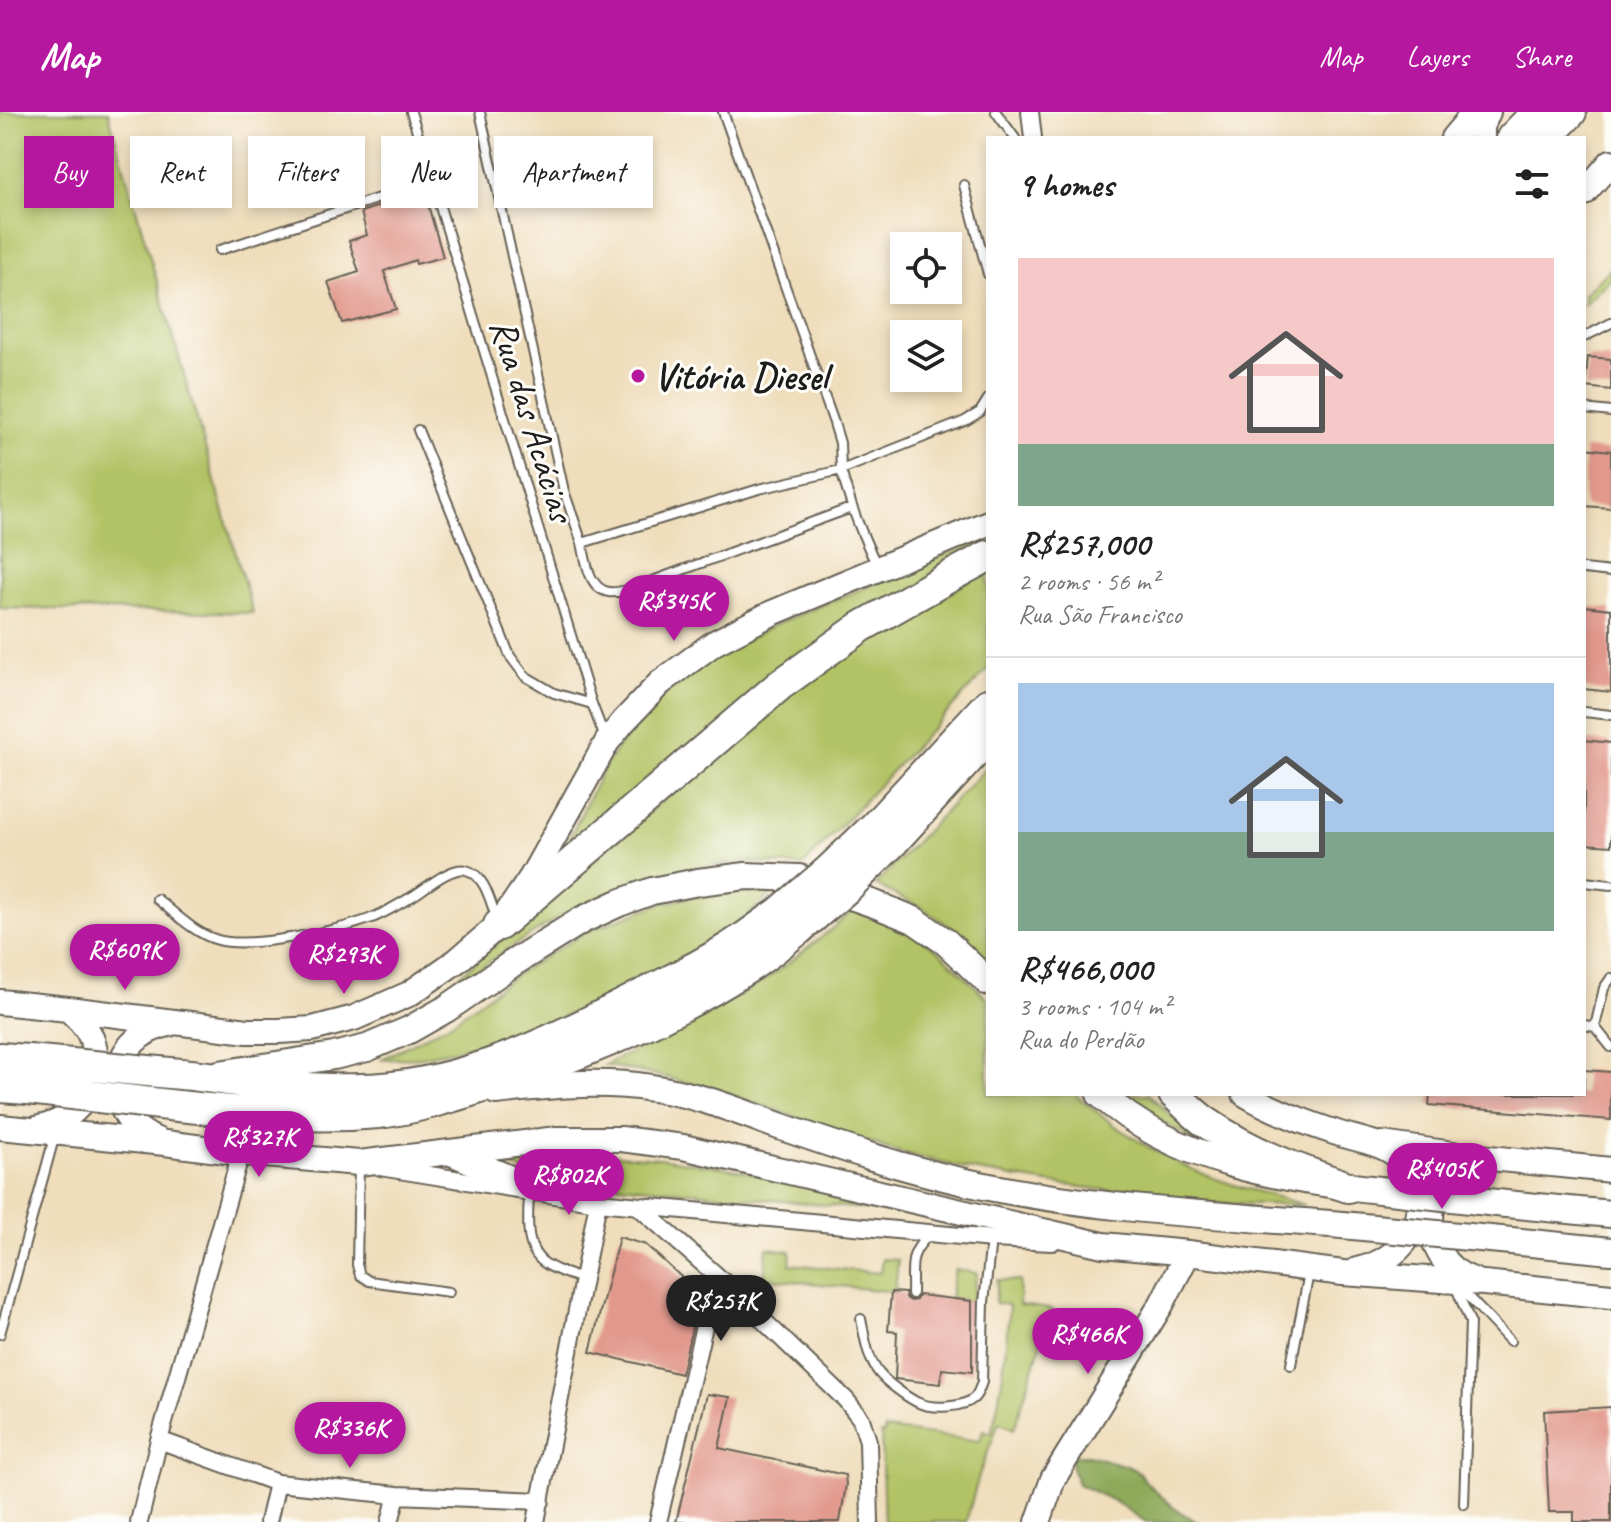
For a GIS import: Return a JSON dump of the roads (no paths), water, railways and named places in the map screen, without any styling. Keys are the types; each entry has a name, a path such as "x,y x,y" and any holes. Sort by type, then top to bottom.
{"highway":[{"path":"1529,129 1571,112"},
{"path":"499,925 780,685 861,627 986,557"},
{"path":"14,1073 195,1075 289,1087 357,1088 393,1087 463,1073 501,1061 545,1044 619,1007 848,887 885,833 986,707"},
{"path":"885,833 986,740"},
{"path":"14,1073 178,1106 252,1114 329,1116 382,1112 460,1094 539,1069 628,1033 751,966 788,921"},
{"path":"1176,1096 1205,1122 1256,1152 1348,1187"}],"main road":[{"path":"1455,136 1475,112"},
{"path":"1482,136 1482,126 1488,112"},
{"path":"1586,188 1610,164"},
{"path":"0,1002 248,1031 279,1031 312,1029 354,1018 409,994 458,960 499,925 531,878 607,742 660,683 714,643 772,613 986,524"},
{"path":"195,1075 334,1056 367,1048 409,1030 446,1009 582,920 619,903 652,891 746,876 799,878 914,920 946,942 986,980"},
{"path":"44,1131 69,1117 83,1103 92,1086 96,1067 89,1033 68,1009"},
{"path":"165,1143 147,1136 132,1124 121,1107 116,1088 118,1069 126,1051 139,1036 156,1027 175,1023"},
{"path":"460,1094 563,1084 654,1088 715,1103 887,1161 1043,1197 1611,1251"},
{"path":"1102,1096 1168,1140 1217,1159 1288,1178 1611,1214"},
{"path":"1248,1096 1262,1104 1376,1144 1393,1152 1406,1165 1415,1182 1419,1201 1416,1221 1408,1238 1395,1252 1379,1262 1343,1273"},
{"path":"0,1127 359,1163 557,1139 621,1139 683,1147 1103,1245 1343,1273 1611,1296"},
{"path":"1356,1139 1390,1146 1611,1170"},
{"path":"449,1152 508,1177 529,1190"},
{"path":"1484,1283 1463,1276 1446,1263 1435,1246 1430,1225 1432,1203 1442,1184 1457,1169 1477,1161 1498,1159"},
{"path":"1038,1522 1053,1479 1161,1305 1188,1253"}],"street":[{"path":"1030,112 1033,136"},
{"path":"139,1522 159,1440 241,1153"},
{"path":"359,1163 639,1207 992,1239 1103,1245"},
{"path":"536,1522 598,1202"},
{"path":"639,1207 716,1275 846,1400 861,1419 868,1441 870,1522"},
{"path":"658,1522 716,1275"},
{"path":"159,1440 277,1483 397,1495 541,1501"},
{"path":"268,1522 277,1483"},
{"path":"390,1522 397,1495"}],"lane":[{"name":"Rua das Acácias","path":"411,112 418,136"},
{"path":"480,112 564,491 592,581 598,588 609,592 628,590 851,508"},
{"path":"723,112 834,423 851,508 878,568"},
{"path":"996,112 1014,136"},
{"path":"964,185 986,267"},
{"path":"220,250 381,197"},
{"name":"Rua das Acácias","path":"439,208 592,704 607,742"},
{"path":"1586,336 1611,323"},
{"path":"582,543 759,489 841,470 965,421 980,412 986,402"},
{"path":"1586,409 1611,412"},
{"path":"418,430 510,656 525,676 554,693 592,704"},
{"path":"1586,569 1611,572"},
{"path":"1586,712 1611,715"},
{"path":"157,899 193,928 216,940 242,944 316,933 371,919 453,870 462,868 472,871 481,880 499,925"},
{"path":"1586,882 1611,885"},
{"path":"1595,1027 1604,988 1611,978"},
{"path":"1586,1025 1595,1027 1611,1047"},
{"path":"0,1334 44,1131"},
{"path":"359,1163 357,1265 360,1275 369,1281 449,1292"},
{"path":"529,1190 528,1236 533,1251 544,1263 583,1280"},
{"path":"912,1294 914,1251 931,1233"},
{"path":"861,1319 867,1349 879,1374 905,1394 935,1408 964,1404 973,1399 982,1382 984,1302 992,1239"},
{"path":"1291,1365 1310,1269"},
{"path":"1453,1281 1510,1341"},
{"path":"1453,1281 1470,1322 1464,1504"}],"place":[{"name":"Vitória Diesel","path":"638,376"}]}
